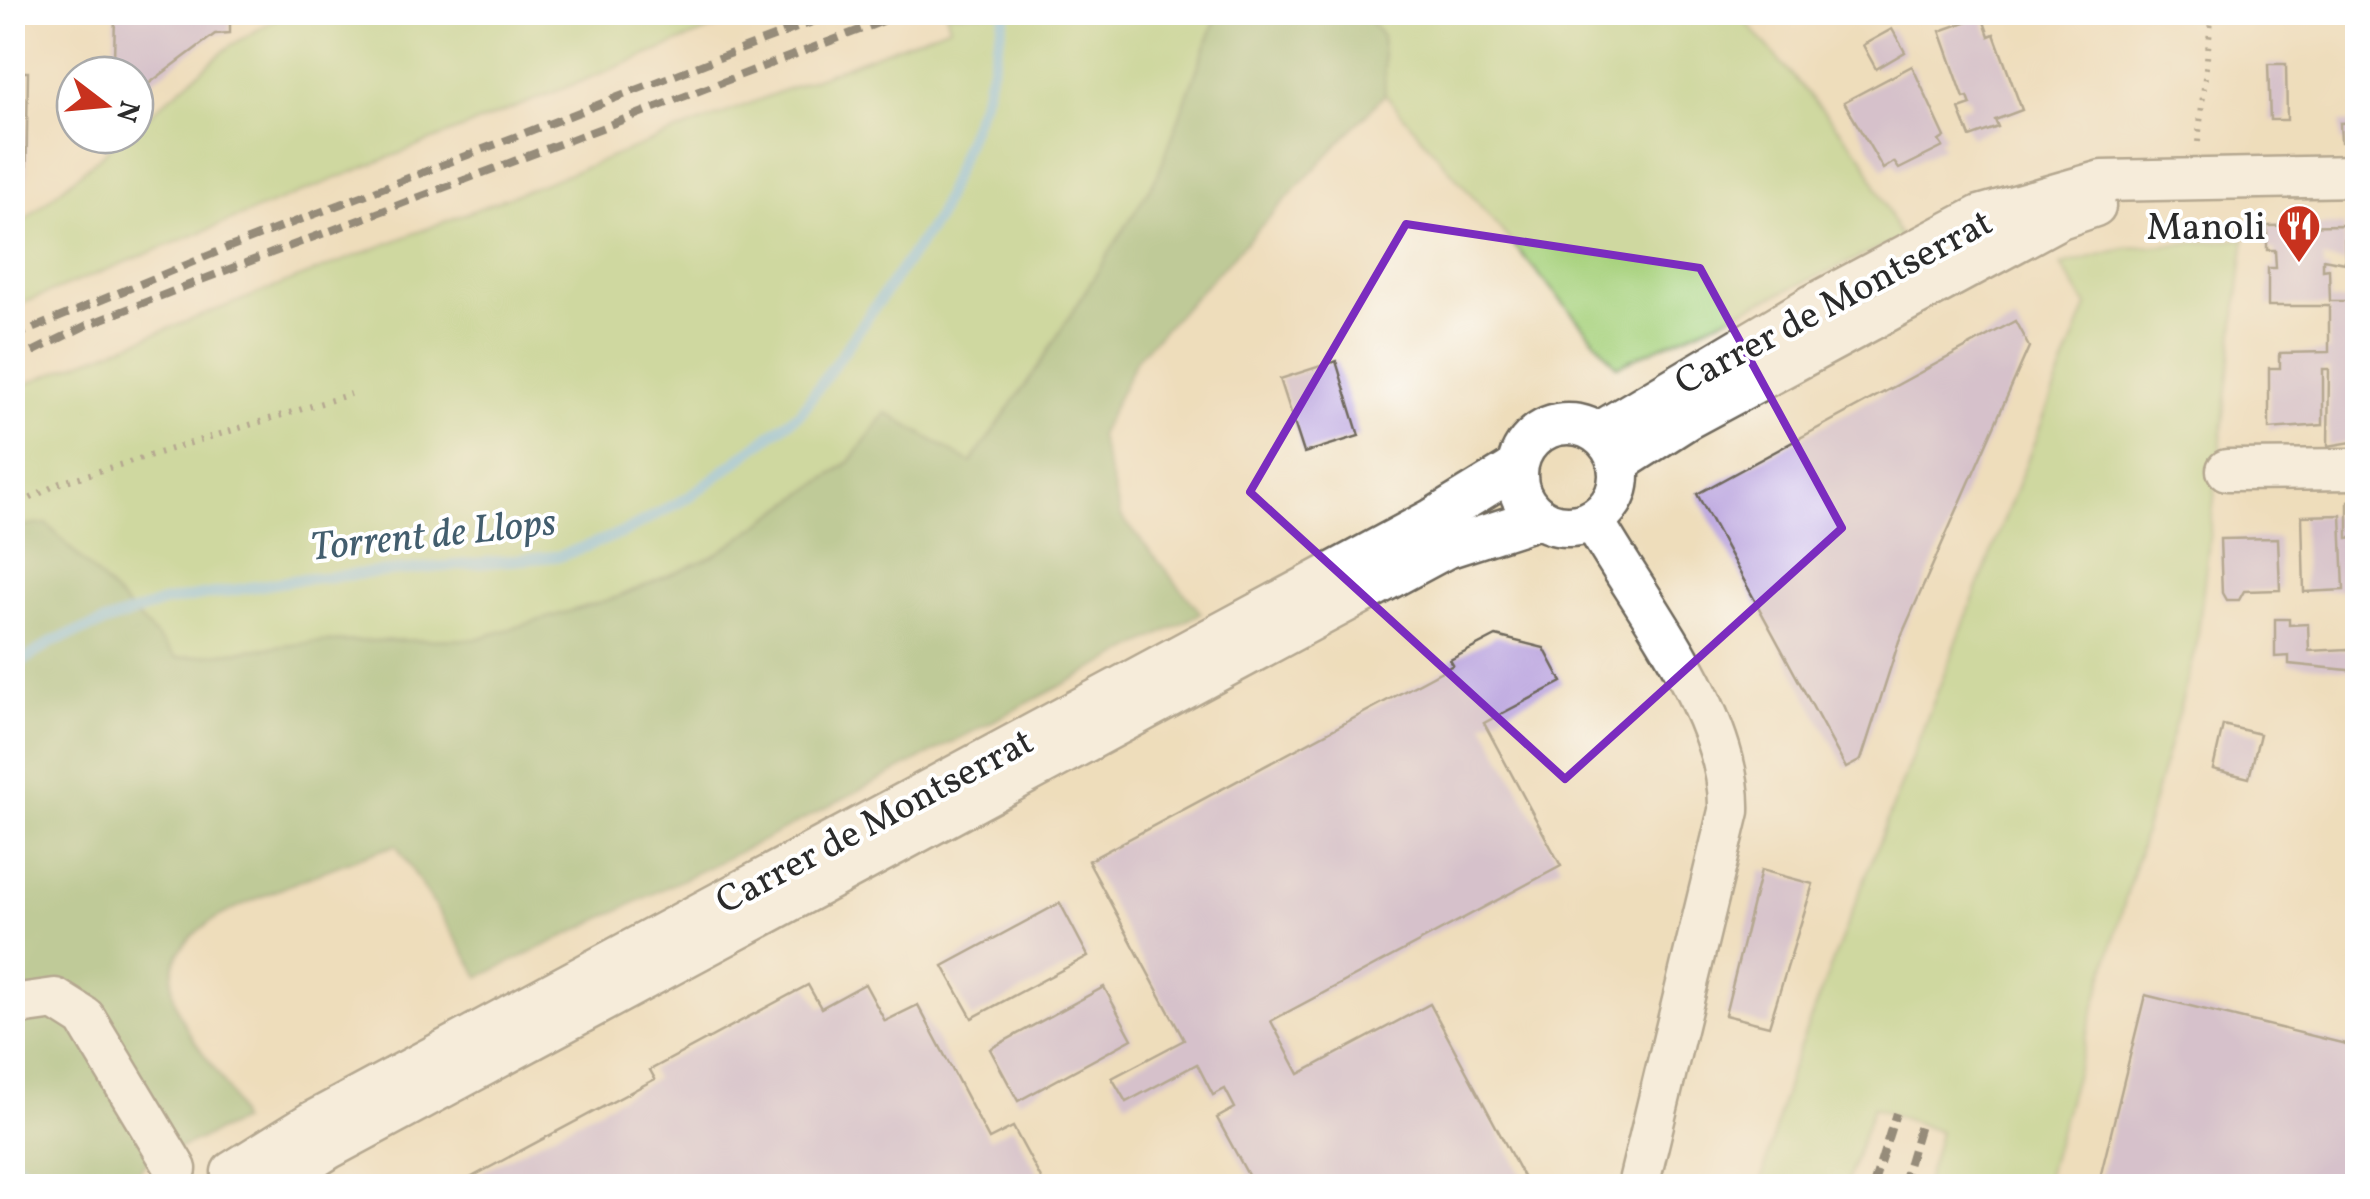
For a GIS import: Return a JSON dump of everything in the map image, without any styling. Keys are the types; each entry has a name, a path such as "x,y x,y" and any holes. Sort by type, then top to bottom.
{"street":[{"name":"Carrer de Montserrat","path":"1608,448 1797,314 1980,216 2102,180 2358,176"},
{"path":"1564,422 1582,424 1608,448 1615,496 1592,520 1556,525 1539,518 1518,491 1516,468 1524,446 1542,430 1564,422"},
{"name":"Carrer de Montserrat","path":"238,1179 312,1122 1433,519 1516,468"},
{"path":"2227,470 2358,469"},
{"name":"Carrer de Montserrat","path":"270,1186 328,1149 1446,548 1539,518"},
{"path":"1592,520 1683,671 1726,761 1730,789 1729,811 1638,1186"},
{"path":"12,1005 55,999 85,1018 167,1178 213,1165 238,1179"}],"path":[{"path":"2195,178 2212,12"},
{"path":"12,508 60,483 351,394"}],"highlighted area":[{"path":"1406,224 1700,268 1842,528 1565,779 1250,492"}],"green space":[{"path":"288,12 753,12 13,307 13,230 101,155 155,155 155,110 230,46"},
{"path":"946,13 1218,13 1158,175 1038,367 971,463 886,413 850,461 714,556 618,597 476,639 320,642 177,658 47,524 13,527 13,394 30,382 950,26"},
{"path":"1218,13 1365,13 1382,37 1385,94 1137,358 1099,436 1121,516 1201,613 758,843 480,977 396,845 242,905 220,916 184,945 174,964 172,987 187,1029 229,1091 240,1121 146,1163 126,1186 13,1186 13,527 47,524 177,658 320,642 476,639 618,597 714,556 850,462 886,413 971,463 1038,367 1158,175"},
{"path":"1365,13 1738,13 1863,157 1901,239 1617,366 1385,94 1382,37"},
{"path":"2245,239 2196,650 2044,1186 1925,1186 1940,1132 1873,1107 1846,1186 1760,1186 1791,1069 2087,306 2061,265 2125,248"}],"building":[{"path":"115,12 230,12 230,33 215,34 155,79 155,55 114,55"},
{"path":"1982,16 1989,36 1994,34 2022,110 1995,120 1998,127 1970,137 1959,109 1971,105 1968,97 1964,98 1940,31"},
{"path":"1892,29 1905,52 1876,69 1863,45"},
{"path":"2268,64 2286,64 2287,120 2270,120"},
{"path":"1912,66 1945,137 1939,141 1943,147 1899,169 1894,162 1883,169 1844,102"},
{"path":"12,72 28,72 26,192 12,192"},
{"path":"2358,122 2358,141 2341,142 2340,123"},
{"path":"2344,225 2345,263 2323,259 2323,270 2329,269 2330,301 2358,301 2358,441 2328,446 2329,369 2323,369 2323,425 2269,429 2269,368 2280,368 2280,353 2329,352 2329,306 2268,306 2268,268 2276,268 2275,250 2267,250 2267,226"},
{"path":"2015,321 2029,347 1899,641 1861,760 1846,768 1697,494"},
{"path":"1336,361 1359,436 1304,453 1280,379"},
{"path":"2358,500 2358,538 2348,538 2348,501"},
{"path":"2341,515 2344,590 2304,592 2302,516"},
{"path":"2278,538 2280,590 2244,591 2239,600 2226,600 2222,593 2220,539"},
{"path":"2275,619 2289,619 2289,625 2308,624 2309,651 2348,649 2358,654 2358,671 2289,664 2289,656 2275,657"},
{"path":"1496,636 1544,648 1562,682 1484,723 1561,866 1271,1021 1299,1074 1430,1004 1528,1186 1254,1186 1217,1118 1235,1108 1225,1089 1213,1095 1197,1064 1126,1102 1112,1078 1184,1040 1088,861 1453,665 1450,660"},
{"path":"2223,725 2260,734 2249,778 2213,769"},
{"path":"1761,870 1813,884 1769,1026 1725,1015"},
{"path":"1060,903 1088,956 972,1018 943,966"},
{"path":"865,984 885,1021 918,1005 989,1139 1013,1127 1045,1186 455,1186 655,1079 650,1070 808,985 821,1008"},
{"path":"1104,987 1132,1039 1018,1101 990,1049"},
{"path":"2145,995 2358,1047 2358,1186 2098,1186"}],"waterway":[{"name":"Torrent de Llops","path":"12,668 55,640 164,602 294,580 560,556 625,532 692,495 801,412 937,218 986,91 1006,12"},
{"name":"Torrent de Llops","path":"12,1159 37,1186"}],"railway":[{"path":"12,337 222,250 838,12"},
{"path":"12,362 87,325 227,270 907,12"},
{"path":"1873,1186 1896,1113"},
{"path":"1902,1186 1920,1125"}],"place":[{"name":"Manoli","path":"2299,264"}]}
